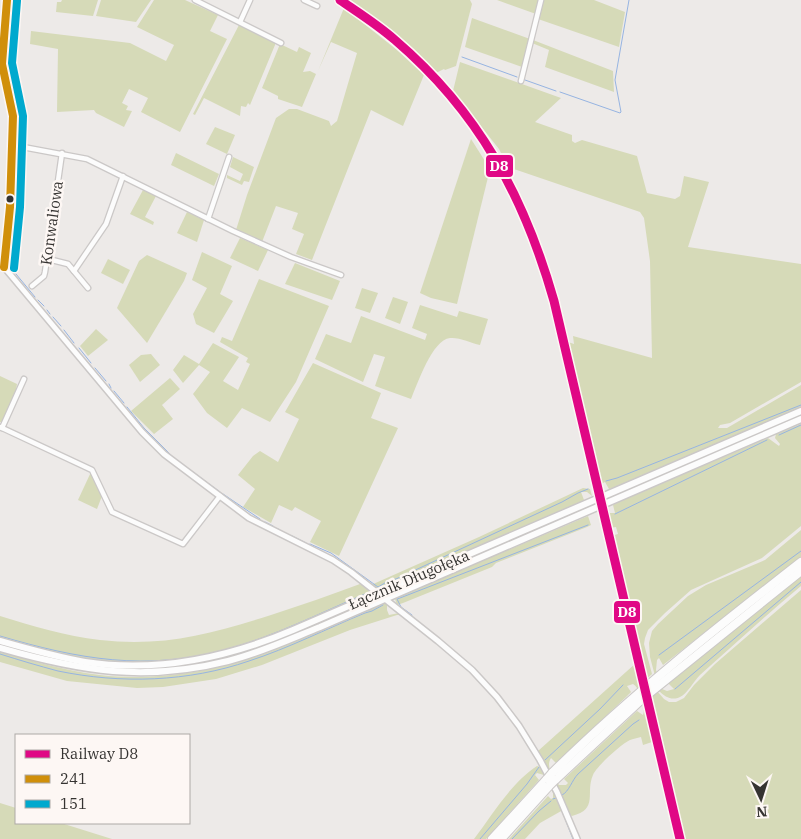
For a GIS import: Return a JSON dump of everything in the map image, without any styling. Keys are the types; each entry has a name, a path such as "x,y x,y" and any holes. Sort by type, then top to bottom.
{"highway":[{"path":"492,839 551,779 640,696 801,562"},
{"path":"659,680 801,571"},
{"path":"501,839 551,779"}],"main road":[{"name":"Łącznik Długołęka","path":"609,498 801,411"},
{"name":"Łącznik Długołęka","path":"0,641 49,655 98,664 134,666 180,663 220,656 251,647 801,419"},
{"name":"Łącznik Długołęka","path":"0,648 53,663 97,671 141,673 190,669 229,661 314,630 588,507"}],"street":[{"path":"7,0 2,64 13,116 10,207 2,269 59,331 148,438 164,454 249,518 333,560 385,598 466,666 497,697 519,726 547,771 577,839"},
{"path":"195,0 281,43"},
{"path":"240,22 250,0"},
{"path":"304,0 317,6"},
{"path":"521,81 541,0"},
{"path":"12,145 86,159 291,257 341,276"},
{"name":"Konwaliowa","path":"32,286 44,276 48,259 62,153"},
{"path":"208,218 229,157"},
{"path":"74,271 106,224 123,176"},
{"path":"48,259 63,261 88,288"},
{"path":"24,379 1,428 92,470 112,512 183,544 220,496"}],"green space":[{"path":"62,0 98,0 93,16 56,12 57,2"},
{"path":"101,0 151,0 136,22 96,16"},
{"path":"154,0 185,0 218,15 210,31 227,39 180,132 141,112 148,98 129,89 122,103 128,106 126,110 132,111 124,127 96,113 94,110 57,112 58,49 30,44 31,31 130,43 166,61 174,45 137,27"},
{"path":"345,0 470,0 472,4 456,66 436,73 415,51"},
{"path":"497,0 540,0 536,14"},
{"path":"543,0 594,0 625,12 619,47 538,19"},
{"path":"344,8 397,50 424,75 403,126 371,110 312,260 296,254 304,234 292,229 298,213 276,206 262,242 236,230 276,118 289,109 297,109 329,121 331,126 337,121 357,53 331,42 318,71"},
{"path":"472,18 530,39 522,67 465,47"},
{"path":"239,25 275,42 250,105 248,103 246,107 241,106 240,116 204,98 195,115 193,114"},
{"path":"533,40 613,71 614,92 545,67 549,50 532,43"},
{"path":"280,44 297,52 299,47 311,53 303,72 310,71 316,74 302,107 278,99 278,96 262,88"},
{"path":"460,62 561,98 535,122 572,135 572,141 575,143 582,140 637,156 647,193 675,199 680,196 684,176 709,182 688,247 801,264 801,382 730,423 720,425 718,428 727,428 801,385 801,407 615,487 609,489 605,482 600,493 565,341 574,344 573,336 652,358 650,261 644,218 640,212 508,167 499,149 453,91"},
{"path":"215,127 235,135 227,154 206,144"},
{"path":"471,139 490,169 457,304 431,298 420,293"},
{"path":"176,153 219,174 214,186 171,165"},
{"path":"233,157 254,167 249,182 244,181 242,185 227,178 227,175 240,181 243,174 230,167"},
{"path":"143,190 156,196 145,217 154,222 153,225 130,214"},
{"path":"187,212 204,220 197,242 177,233"},
{"path":"240,238 268,250 258,271 230,258"},
{"path":"202,252 232,266 220,294 233,301 214,333 196,324 193,314 207,288 192,280"},
{"path":"147,255 187,273 147,343 117,308 139,261"},
{"path":"108,259 130,270 123,284 101,273"},
{"path":"295,263 340,281 332,300 285,284"},
{"path":"259,279 329,306 296,382 270,422 242,408 227,428 207,413 193,394 210,372 199,365 183,383 173,370 184,355 199,364 213,343 239,357 223,381 238,390 250,364 246,362 248,358 220,342 222,337 232,341"},
{"path":"362,288 378,293 370,313 355,308"},
{"path":"393,297 408,302 400,324 385,318"},
{"path":"420,305 457,317 459,311 488,319 480,345 461,339 450,338 437,346 426,363 411,399 375,386 385,357 374,354 363,382 315,359 326,334 351,343 361,316 425,340 427,334 412,328"},
{"path":"96,329 108,340 88,356 80,346"},
{"path":"151,354 160,365 140,382 129,365 141,355"},
{"path":"313,363 381,393 371,418 398,428 339,556 310,542 321,521 295,507 292,511 279,505 271,523 243,507 255,489 238,475 253,456 260,451 278,462 299,419 285,412"},
{"path":"0,376 17,384 2,422 0,422"},
{"path":"170,378 180,389 162,405 173,419 154,434 131,411"},
{"path":"801,414 801,417 609,499 608,497"},
{"path":"801,424 801,526 762,558 691,590 665,613 648,630 645,638 644,644 652,674 644,681 611,536 618,534 616,527 610,528 604,509 610,513 615,513 613,505 618,502 768,438 779,446 780,444 775,438 776,434"},
{"path":"91,472 102,496 97,509 78,500"},
{"path":"583,488 590,489 592,496 587,492 581,492 584,500 579,503 383,587 376,588 371,585 479,537"},
{"path":"588,506 588,508 393,592"},
{"path":"588,516 591,525 587,527 397,605 395,599 397,597"},
{"path":"801,530 801,557 663,665 659,658 657,660 656,670 662,689 667,691 674,689 668,683 801,576 801,586 700,675 683,695 671,698 661,693 650,657 649,643 652,631 658,624 688,596 706,585 765,560"},
{"path":"360,584 368,588 369,592 366,595 291,628 234,649 182,660 133,662 85,658 53,652 0,637 0,616 62,633 100,640 145,642 187,637 228,628 271,615"},
{"path":"801,590 801,839 682,839 649,698 657,691 669,702 676,702 684,698 715,664"},
{"path":"387,603 389,615 399,613 401,615 350,630 262,665 216,679 163,687 137,688 67,681 0,662 0,652 62,668 100,675 146,677 191,672 258,656"},
{"path":"636,663 653,740 643,745 641,737 630,740 604,761 593,775 590,800 586,809 572,816 568,814 538,751","holes":["633,684 642,698 643,715 637,711 564,779 568,783 566,785 559,785 550,769 549,761 551,758 556,763 631,692 627,686"]},
{"path":"537,766 543,768 563,810 540,823 525,839 509,839 548,796 551,799 553,798 553,793 544,775 537,773 535,775 539,780 486,839 474,839 511,790"},
{"path":"0,803 15,808 15,824 64,824 112,839 0,839"}],"waterway":[{"path":"560,92 621,112 615,80 629,0"},
{"path":"462,57 517,77"},
{"path":"525,80 556,91"},
{"path":"8,263 12,269"},
{"path":"16,274 35,297"},
{"path":"38,300 44,306"},
{"path":"47,310 50,314"},
{"path":"53,317 61,326"},
{"path":"64,330 74,343"},
{"path":"79,348 91,363"},
{"path":"95,368 106,381"},
{"path":"109,384 111,388"},
{"path":"114,391 124,403"},
{"path":"606,481 801,405"},
{"path":"127,407 144,428 175,459"},
{"path":"779,435 801,425"},
{"path":"615,514 767,440"},
{"path":"178,461 220,492"},
{"path":"310,544 331,553 378,587 588,489"},
{"path":"223,494 260,519"},
{"path":"265,522 273,526"},
{"path":"412,615 401,607 397,599 588,525"},
{"path":"278,529 286,534"},
{"path":"292,536 306,543"},
{"path":"659,655 801,551"},
{"path":"675,689 801,582"},
{"path":"0,636 57,651 113,660 169,660 198,656 246,644 365,594"},
{"path":"0,654 58,671 82,675 130,679 178,677 226,668 264,656 383,605"},
{"path":"545,760 623,685"},
{"path":"562,795 567,791 578,774 639,720"},
{"path":"654,743 676,839"},
{"path":"480,839 539,767"},
{"path":"512,839 551,801"},
{"path":"562,811 573,839"},
{"path":"573,823 580,839"}],"rail line":[{"name":"D8","path":"340,0 395,40 451,96 495,158 513,191 528,226 554,301 680,839"}],"transit line":[{"name":"241","path":"4,267 10,207 13,116 2,64 7,0"},
{"name":"151","path":"14,268 20,207 23,116 12,63 17,1"}]}
